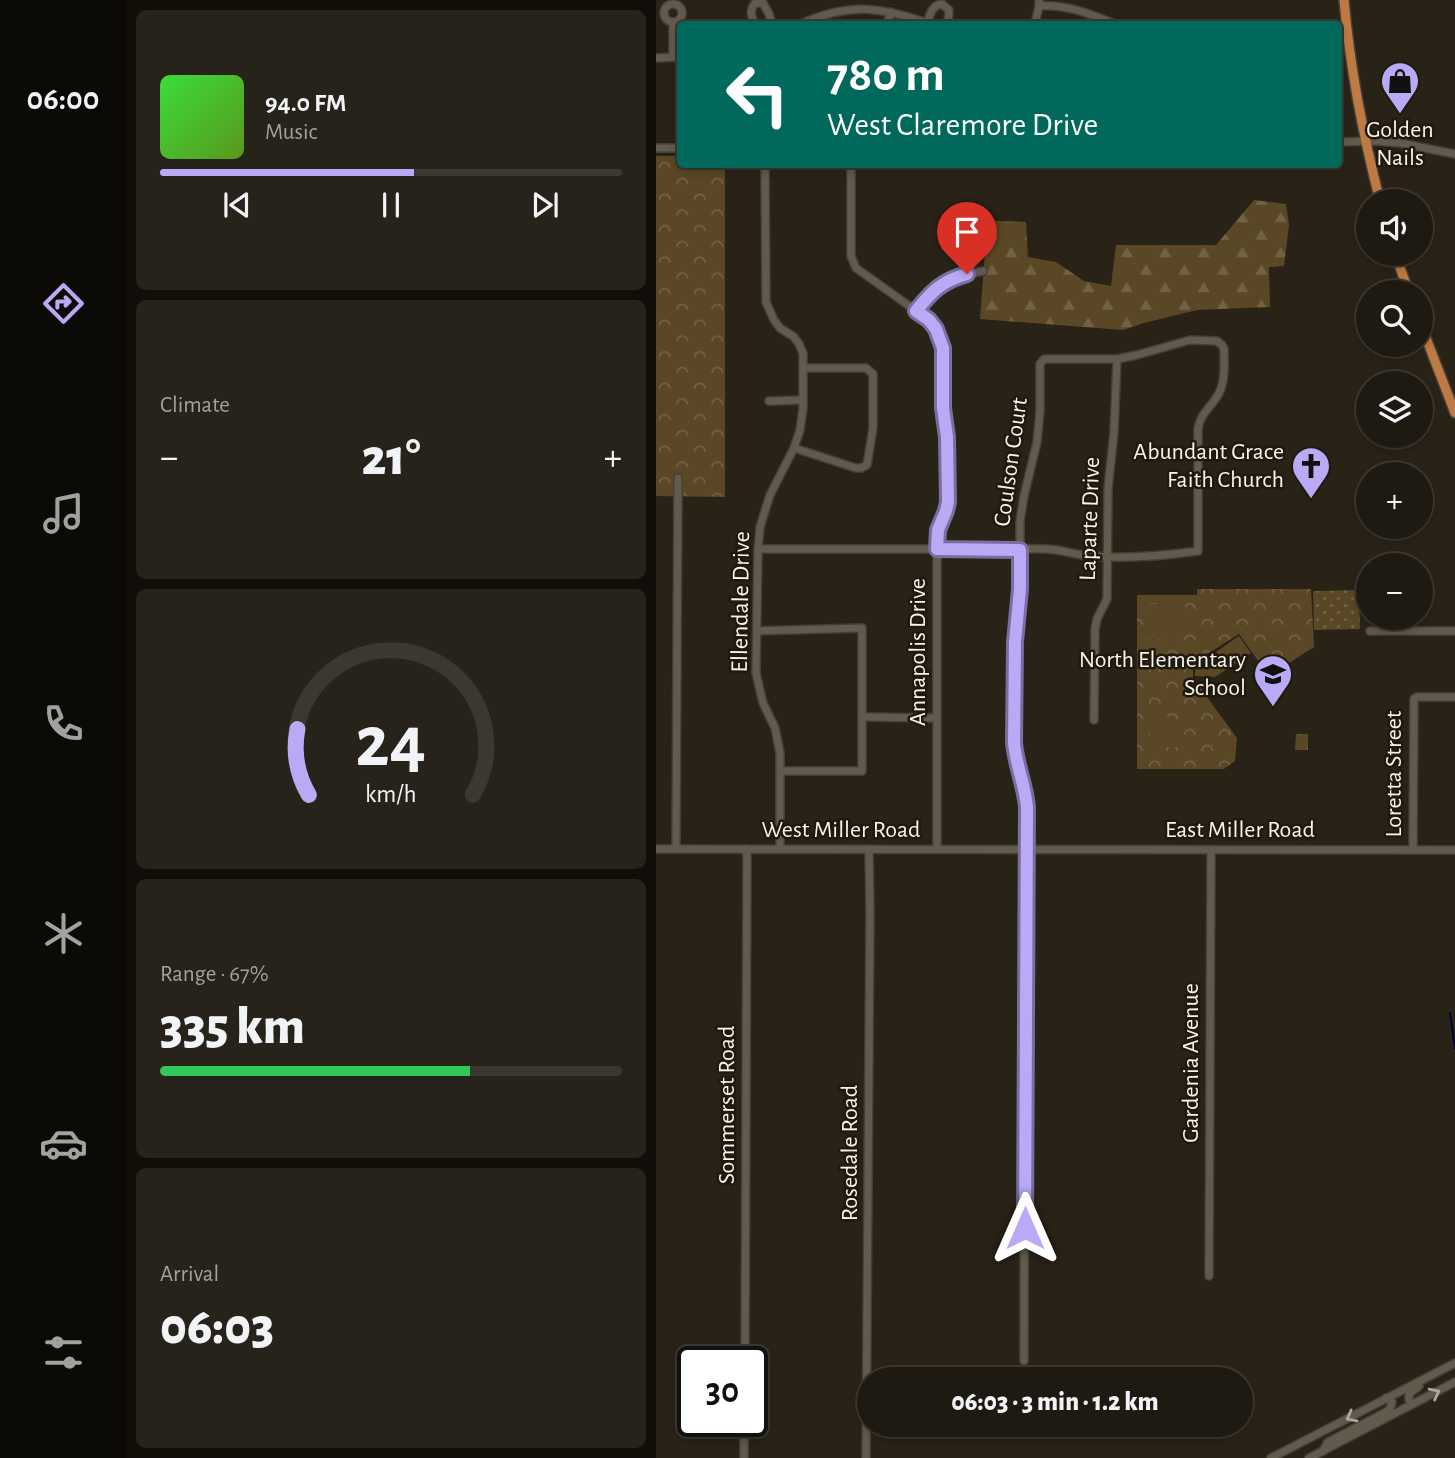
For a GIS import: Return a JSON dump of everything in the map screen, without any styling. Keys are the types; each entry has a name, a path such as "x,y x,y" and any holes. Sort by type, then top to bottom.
{"main road":[{"path":"1344,0 1343,31 1377,189"},
{"path":"1433,356 1455,413"}],"street":[{"path":"754,21 751,8 760,2 771,21"},
{"path":"1036,21 1039,3 1064,7 1107,21"},
{"path":"930,21 934,8 942,4 949,10 948,21"},
{"path":"807,21 820,15 842,11 879,9 920,21"},
{"path":"888,21 891,12"},
{"path":"656,58 677,57 673,22"},
{"path":"1342,142 1400,143 1455,154"},
{"path":"656,148 677,148"},
{"name":"Ellendale Drive","path":"765,168 766,302 774,320 800,344 804,368 800,430 770,495 760,527 758,549 756,673 763,703 778,739 781,771 780,849"},
{"name":"Annapolis Drive","path":"851,168 851,256 856,268 929,320 936,329 943,348 948,502 938,530 937,549 937,849"},
{"path":"916,311 939,286 958,276 983,271"},
{"path":"758,549 1044,549 1107,557 1162,556 1198,551 1198,429 1202,415 1217,397 1222,384 1224,349 1220,342 1213,340 1190,340 1117,359"},
{"name":"Coulson Court","path":"1025,1361 1026,797 1014,743 1020,521 1039,424 1040,364 1044,359 1117,359"},
{"name":"Laparte Drive","path":"1095,720 1095,629 1096,619 1107,599 1108,489 1117,359"},
{"path":"794,448 861,468 867,465 873,428 873,374 866,368 804,368"},
{"path":"769,401 803,400"},
{"path":"676,849 678,478"},
{"path":"756,631 862,628 862,771 781,771"},
{"path":"1370,631 1455,631"},
{"name":"Loretta Street","path":"1413,850 1414,699 1455,697"},
{"path":"862,717 937,718"},
{"name":"West Miller Road","path":"656,849 1025,849"},
{"name":"Sommerset Road","path":"745,1346 746,849"},
{"name":"Rosedale Road","path":"866,1458 869,849"},
{"name":"East Miller Road","path":"1025,849 1455,850"},
{"name":"Gardenia Avenue","path":"1209,1276 1211,850"},
{"path":"1273,1457 1455,1363"},
{"path":"1412,1404 1409,1396 1411,1391 1450,1370 1455,1363"},
{"path":"1309,1458 1455,1382"},
{"path":"1322,1451 1328,1443 1390,1409 1392,1402 1386,1398"},
{"path":"744,1437 744,1458"}],"green space":[{"path":"656,156 677,156 677,168 725,168 725,497 656,496"},
{"path":"1254,200 1286,204 1289,225 1284,266 1269,267 1270,307 1197,310 1123,330 980,319 986,238 952,234 951,219 1026,222 1028,257 1056,262 1084,281 1111,286 1116,245 1216,245"},
{"path":"1197,589 1311,589 1314,647 1269,676 1239,634 1193,663 1193,678 1237,738 1235,761 1224,769 1137,769 1137,595 1197,595"},
{"path":"1356,590 1356,629 1314,630 1313,591"},
{"path":"1152,604 1185,604 1183,621 1172,636 1149,639 1149,607"},
{"path":"1239,636 1251,653 1215,677 1195,676 1196,662 1217,662 1220,658 1216,652"},
{"path":"1152,716 1170,717 1178,725 1179,747 1153,747 1149,744"},
{"path":"1296,734 1308,734 1308,750 1295,750"}],"waterway":[{"path":"1450,1013 1455,1048"}],"place":[{"name":"Golden Nails","path":"1400,115"},
{"name":"Abundant Grace Faith Church","path":"1311,500"},
{"name":"North Elementary School","path":"1273,708"}],"route":[{"path":"967,274 939,286 916,311 936,329 943,348 948,502 938,530 937,549 1020,550 1020,589 1015,642 1014,743 1027,807 1025,1228"}]}
